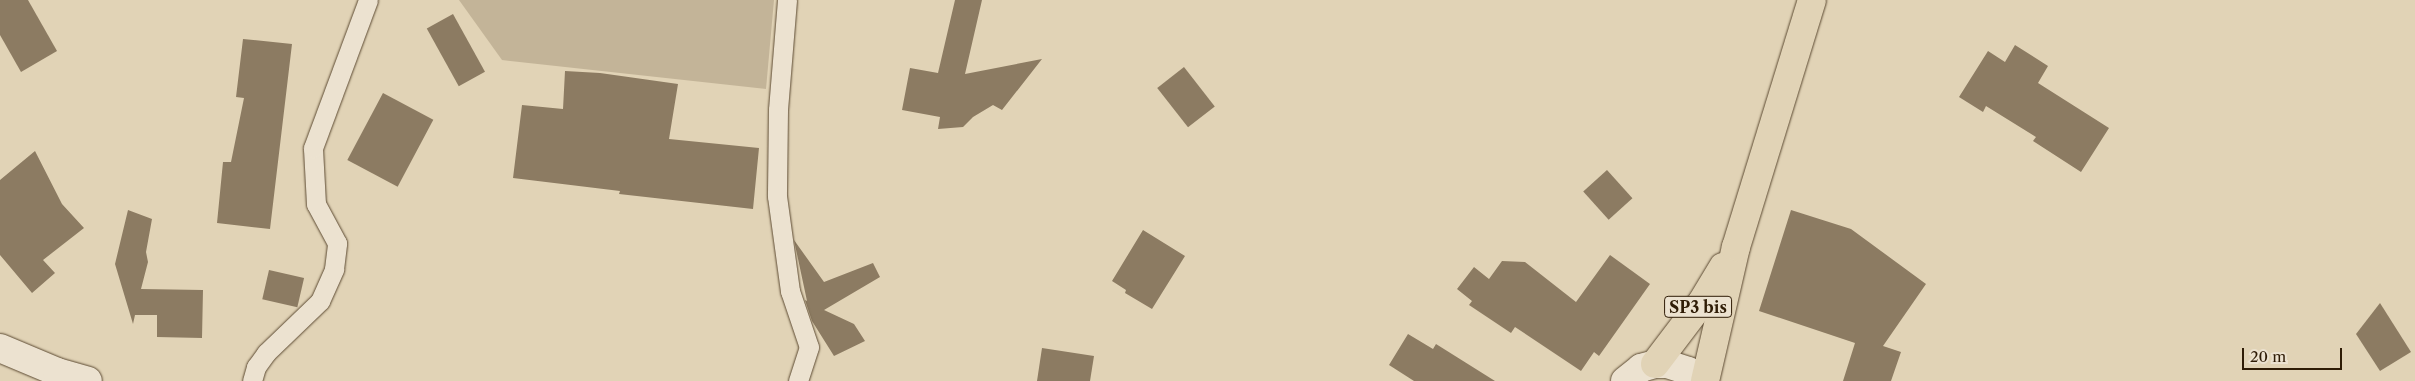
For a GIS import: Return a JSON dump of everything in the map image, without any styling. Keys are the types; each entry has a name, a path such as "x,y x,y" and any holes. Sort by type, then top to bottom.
{"main road":[{"name":"SP3 bis","path":"1705,381 1736,247 1772,124 1812,0"},
{"name":"SP3 bis","path":"1655,364 1702,302 1736,247"},
{"path":"0,348 56,372 88,381"},
{"path":"1625,381 1642,368 1655,364 1677,366 1688,371 1699,381"}],"lane":[{"path":"252,381 256,367 266,353 320,302 334,269 337,243 316,204 313,148 368,0"},
{"path":"787,0 778,110 778,196 790,292 809,348 798,381"}],"shaded area":[{"path":"459,0 774,0 766,89 502,60"}],"building":[{"path":"0,0 28,0 57,51 21,72 0,35"},
{"path":"955,0 982,0 965,74 1042,59 1002,110 993,105 973,117 963,127 938,129 940,117 902,110 910,68 938,73"},
{"path":"453,14 485,72 459,86 427,29"},
{"path":"243,39 292,44 270,229 217,223 223,162 231,162 244,98 236,97"},
{"path":"2015,45 2048,66 2038,83 2109,128 2081,172 2033,141 2036,137 1986,106 1983,112 1959,97 1988,51 2005,62"},
{"path":"1184,67 1215,106 1188,127 1157,88"},
{"path":"565,71 600,73 678,84 669,139 759,148 753,209 619,194 620,191 513,178 522,105 563,109"},
{"path":"383,93 433,120 398,187 347,160"},
{"path":"35,151 62,204 84,228 43,260 55,273 32,293 0,255 0,180"},
{"path":"1607,170 1632,198 1609,220 1583,191"},
{"path":"128,210 152,219 146,252 148,262 141,289 203,290 202,338 157,337 157,315 135,315 133,324 115,264"},
{"path":"1791,210 1851,229 1926,284 1883,346 1901,352 1891,381 1843,381 1855,343 1759,311"},
{"path":"1143,230 1185,256 1152,309 1125,293 1126,290 1112,281"},
{"path":"794,240 824,282 873,263 880,277 824,310 854,324 865,341 834,356 812,321 805,300 807,301"},
{"path":"1610,255 1650,284 1599,356 1594,352 1581,371 1515,327 1511,333 1469,305 1472,301 1457,289 1474,267 1489,279 1502,261 1525,262 1576,302"},
{"path":"269,270 304,278 297,307 262,299"},
{"path":"2380,303 2411,352 2380,371 2356,334"},
{"path":"1408,334 1433,349 1436,344 1495,381 1414,381 1389,365"},
{"path":"1042,348 1094,356 1090,381 1037,381"}]}
